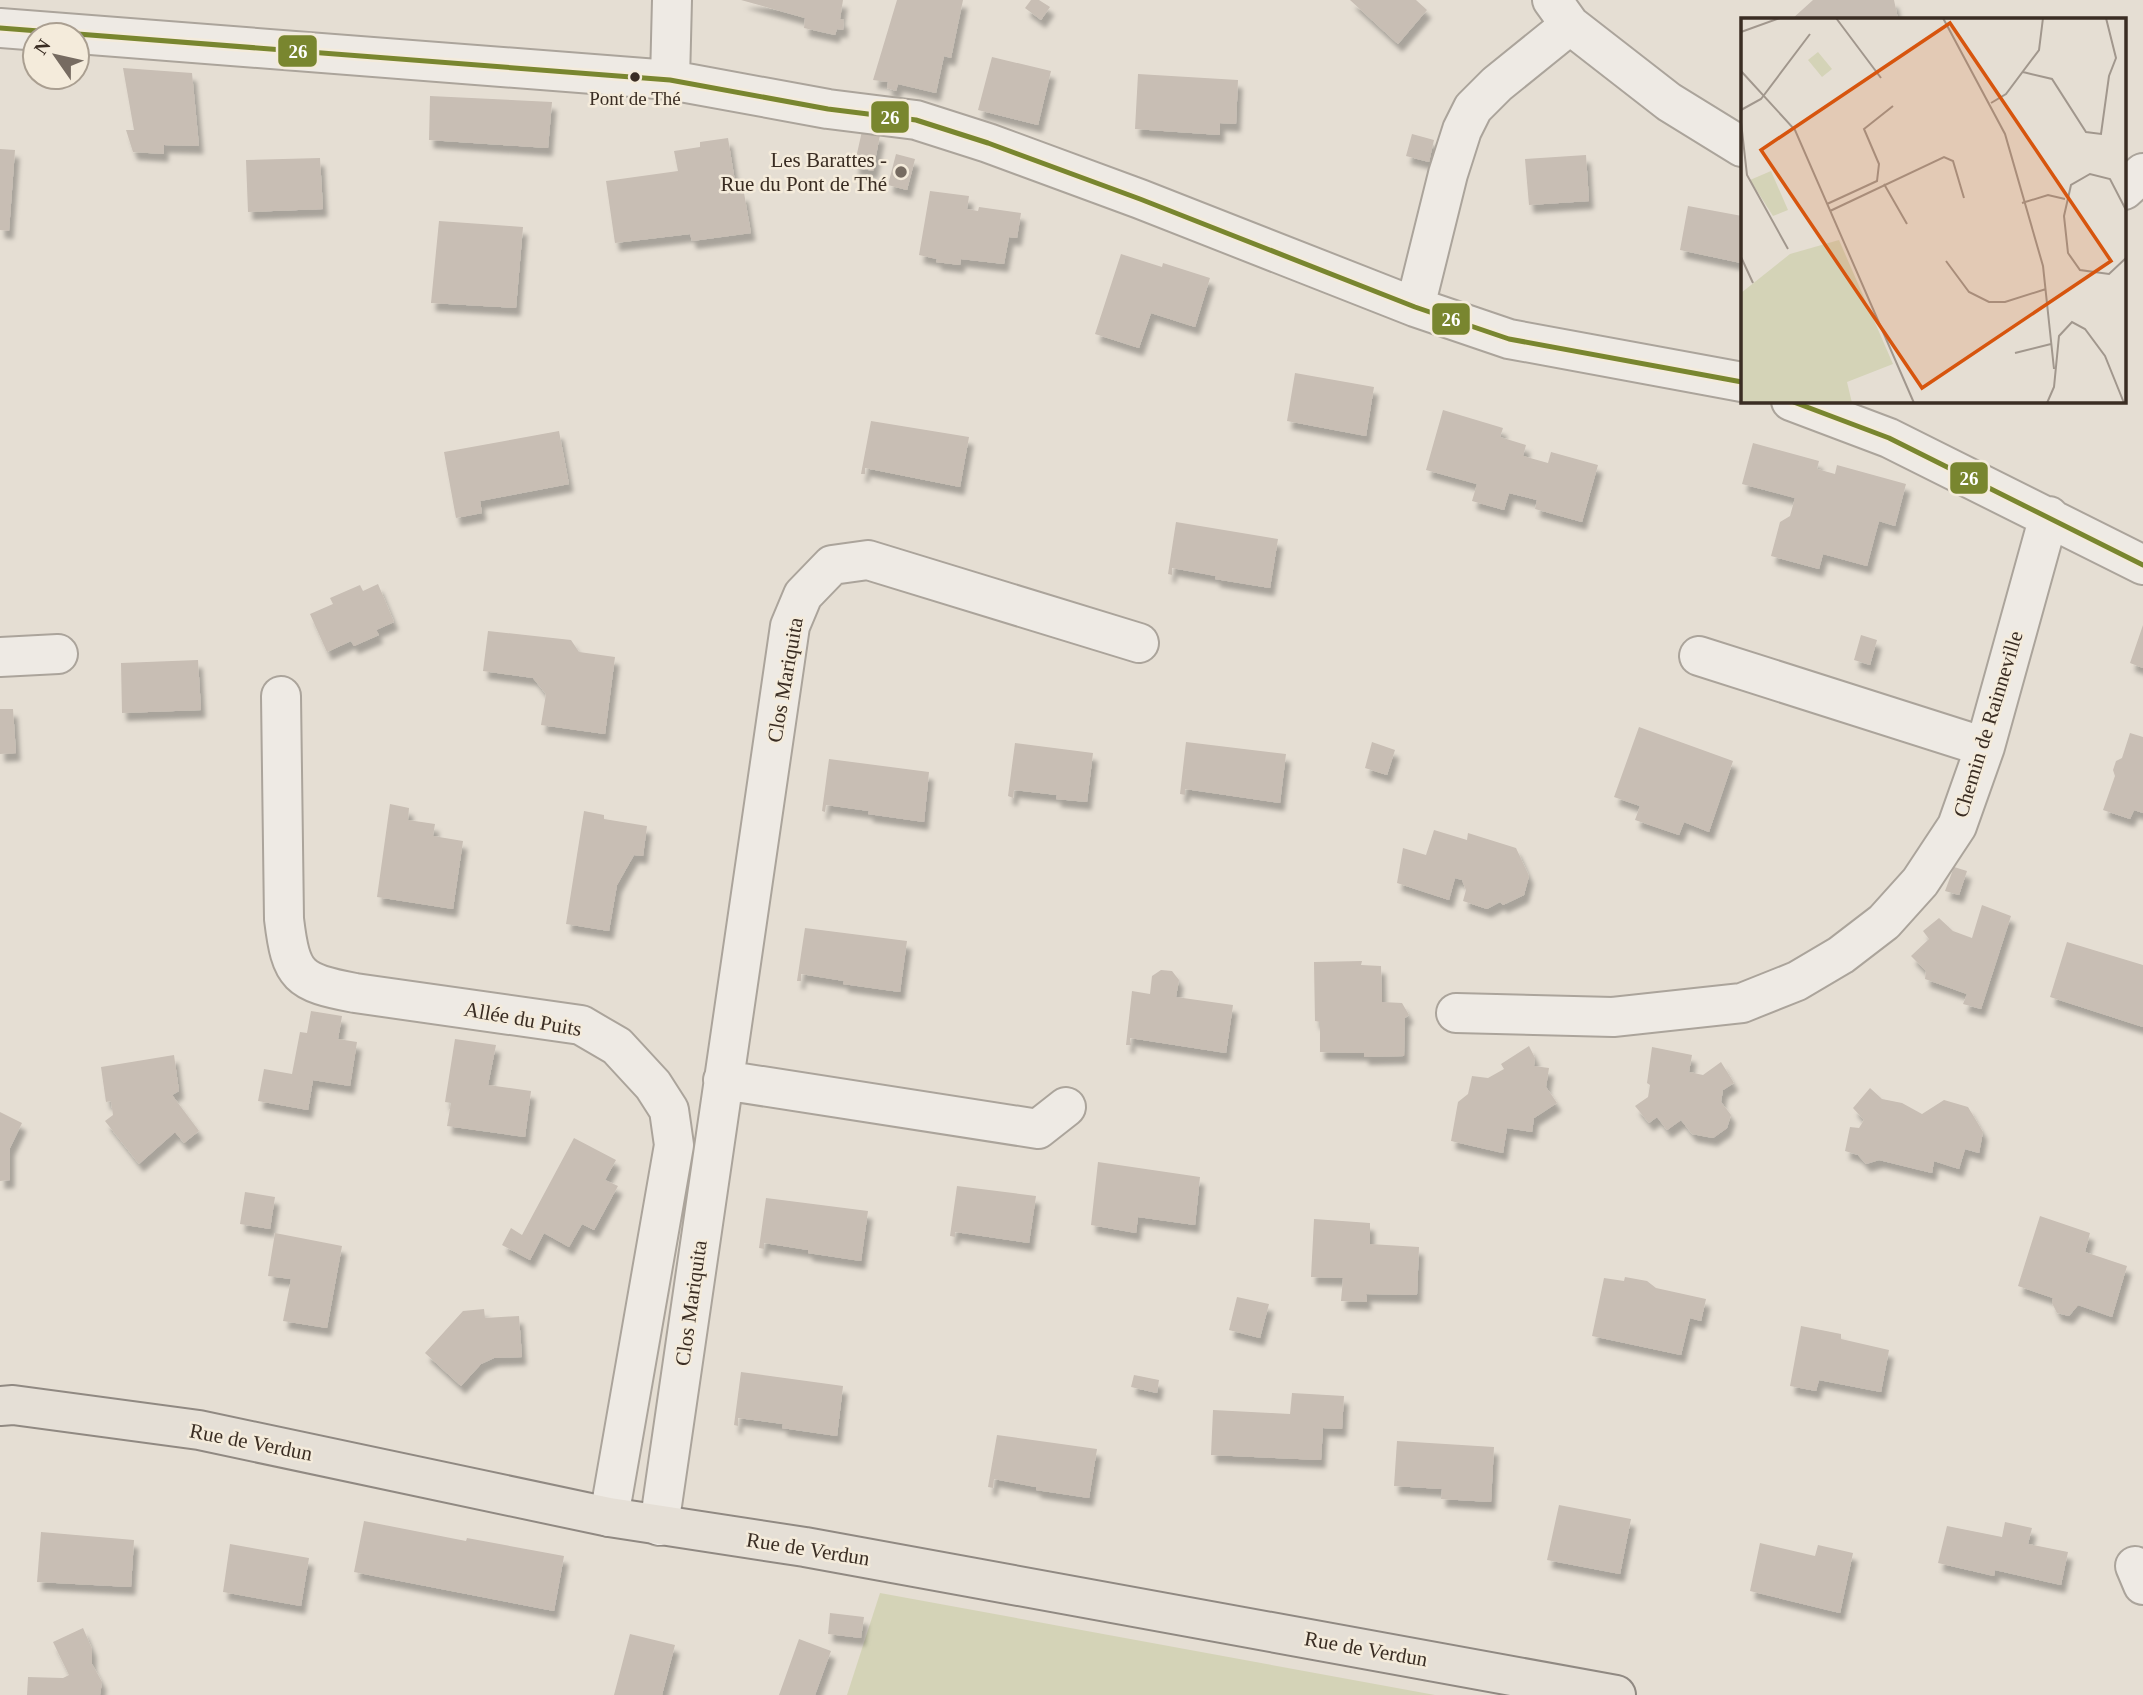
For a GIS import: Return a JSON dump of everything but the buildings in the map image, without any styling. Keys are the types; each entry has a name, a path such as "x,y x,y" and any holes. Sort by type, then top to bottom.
{"main road":[{"name":"Rue de Verdun","path":"0,1406 13,1405 199,1430 609,1517 805,1548 1616,1695"}],"street":[{"path":"670,79 672,0"},
{"path":"1415,307 1448,174 1462,130 1473,108 1561,13 1670,102 1741,146"},
{"path":"0,28 670,79 828,109 916,120 988,143 1140,199 1415,307 1509,339 1741,382"},
{"path":"2126,188 2143,173"},
{"path":"1794,402 1889,438 2143,565"},
{"name":"Chemin de Rainneville","path":"1456,1013 1613,1017 1742,1003 1797,981 1841,955 1884,922 1920,882 1957,826 1985,747 2049,516"},
{"name":"Clos Mariquita","path":"659,1526 790,626 803,595 832,565 868,560 1139,643"},
{"path":"0,657 58,654"},
{"path":"1699,656 1985,747"},
{"name":"Allée du Puits","path":"281,696 284,919 288,954 300,974 322,987 355,993 581,1025 617,1046 653,1085 669,1110 674,1145 609,1517"},
{"path":"723,1080 1038,1129 1066,1107"}],"green space":[{"path":"880,1593 1435,1695 847,1695"}],"transit line":[{"name":"26","path":"0,28 670,80 828,109 916,120 988,143 1140,199 1415,307 1509,339 1741,382"},
{"name":"26","path":"1794,402 1889,438 2143,565"}],"place":[{"name":"Pont de Thé","path":"635,77"},
{"name":"Les Barattes - Rue du Pont de Thé","path":"901,172"}]}
